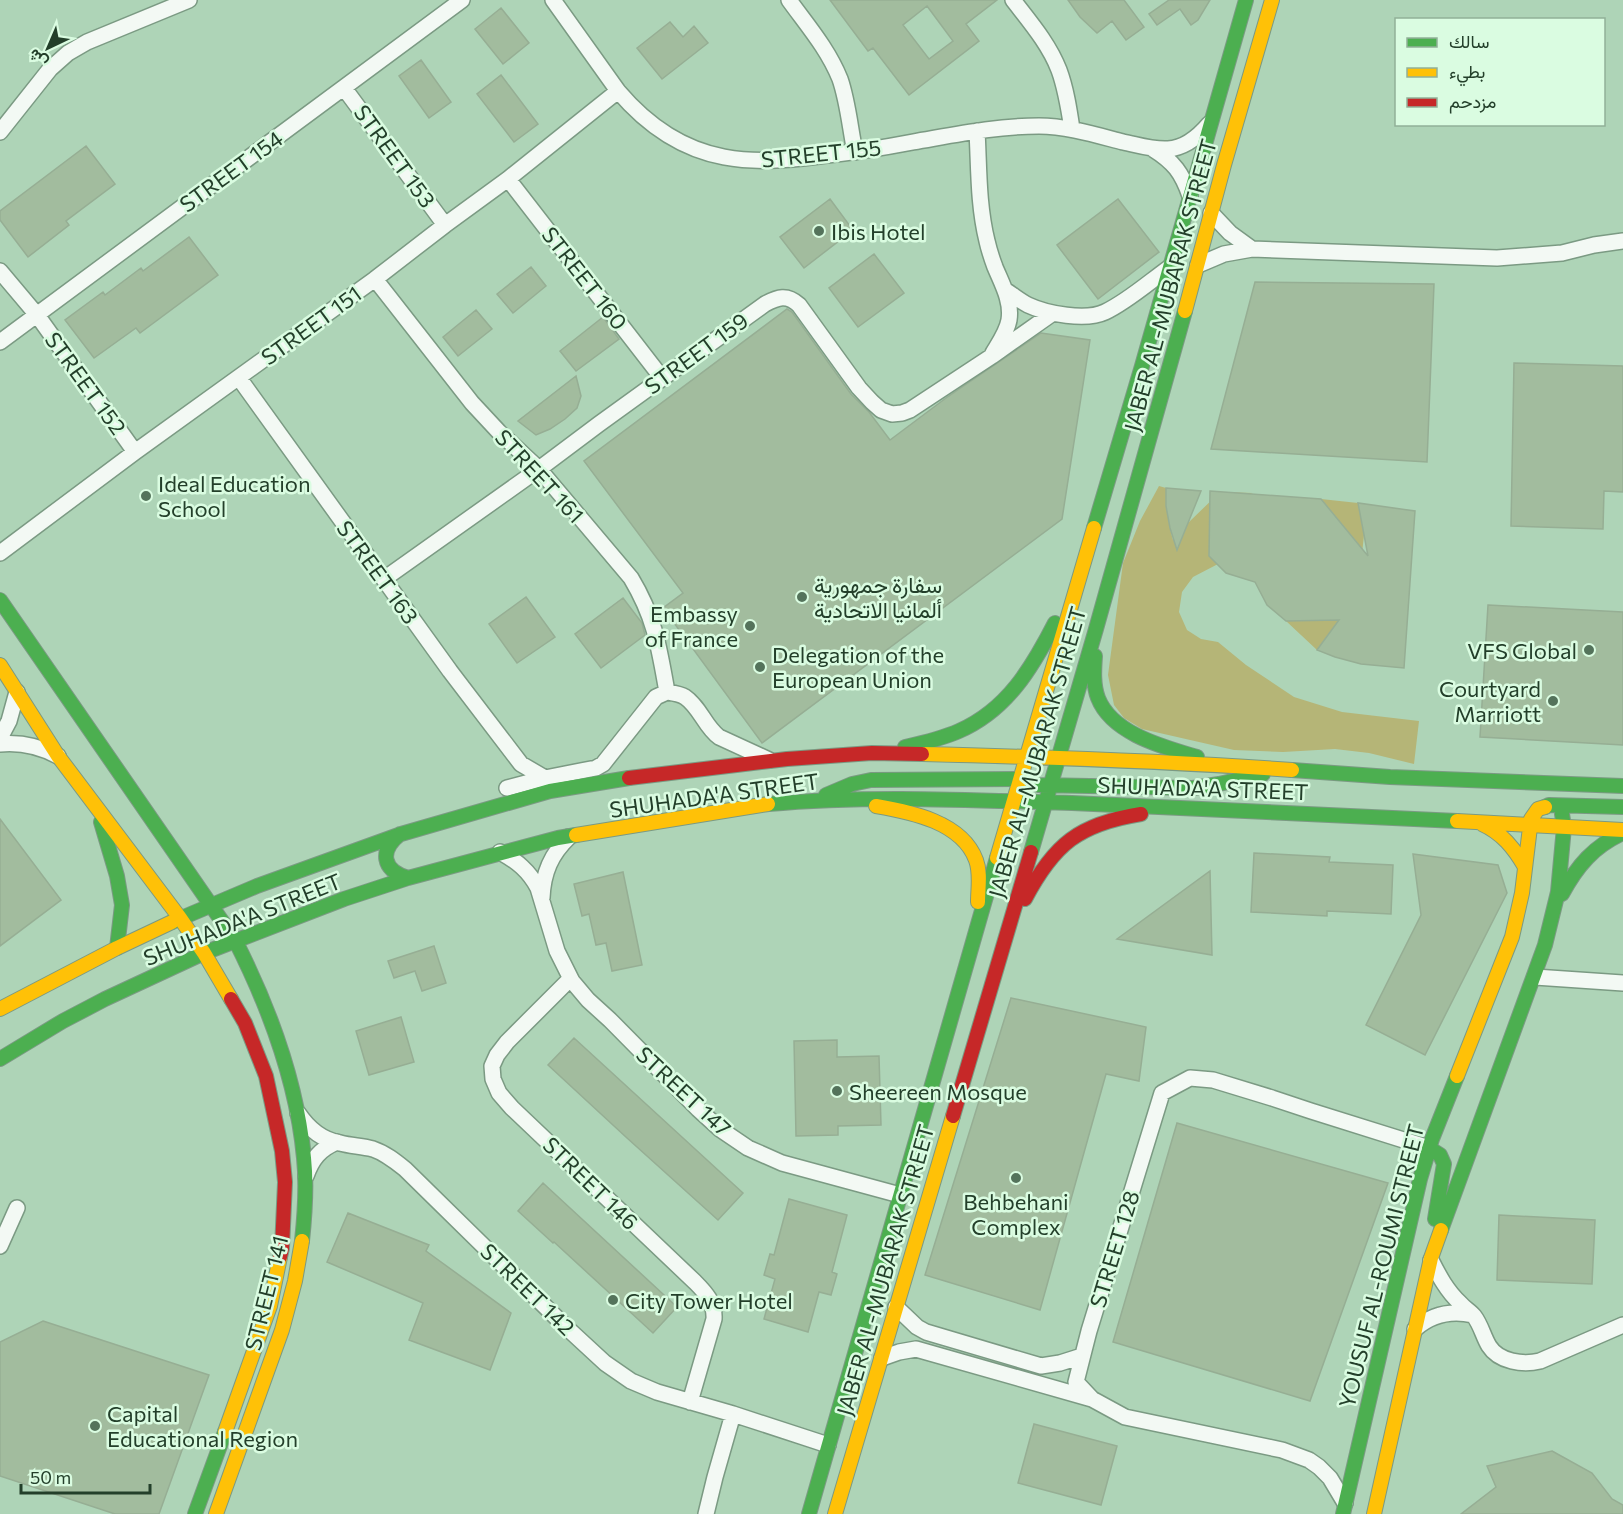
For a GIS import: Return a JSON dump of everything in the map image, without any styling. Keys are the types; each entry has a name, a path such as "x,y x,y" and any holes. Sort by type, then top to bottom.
{"main road":[{"name":"JABER AL-MUBARAK STREET","path":"809,1514 1246,0"},
{"name":"JABER AL-MUBARAK STREET","path":"835,1514 1096,629 1198,266 1210,213 1272,0"},
{"path":"872,753 911,746 959,732 982,720 1004,703 1027,675 1041,652 1084,560"},
{"name":"STREET 141","path":"0,600 235,940 250,970 273,1028 286,1069 304,1157 303,1232 298,1264 283,1326 216,1514"},
{"path":"1096,629 1095,687 1098,701 1109,716 1122,727 1142,737 1226,765"},
{"name":"STREET 141","path":"0,665 58,756 204,953 245,1023 267,1076 282,1151 285,1182 282,1248 270,1306 254,1355 195,1514"},
{"name":"SHUHADA'A STREET","path":"0,1009 180,918 257,886 401,834 550,791 692,769 872,753 1226,765 1390,777 1623,786"},
{"path":"814,800 846,786 872,780 1037,779 1052,769 1058,758"},
{"path":"1014,801 1019,793 1028,787 1050,785 1193,789 1284,769"},
{"path":"1523,782 1546,794 1557,805 1564,827"},
{"name":"SHUHADA'A STREET","path":"0,1059 105,999 235,940 344,899 500,852 569,837 757,805 814,800 928,798 1200,808 1623,831"},
{"path":"834,800 894,809 938,824 963,840 973,853 978,873 978,902 973,945"},
{"path":"1529,825 1532,815 1545,806 1623,807"},
{"path":"97,807 117,876 122,905 117,948"},
{"path":"997,963 1036,878 1053,855 1073,837 1116,818 1200,808"},
{"path":"1476,822 1502,835 1514,847 1525,867"},
{"name":"YOUSUF AL-ROUMI STREET","path":"1344,1508 1420,1179 1429,1148 1512,936 1520,905 1529,825"},
{"name":"YOUSUF AL-ROUMI STREET","path":"1374,1514 1431,1259 1545,945 1558,892 1564,827"},
{"path":"1554,908 1575,871 1588,854 1623,831"},
{"path":"401,834 393,838 388,846 387,863 392,871 408,878"},
{"path":"1429,1148 1440,1155 1444,1164 1435,1214 1431,1259"}],"street":[{"path":"0,132 50,69 68,53 87,42 189,0"},
{"name":"STREET 154","path":"0,342 462,0"},
{"name":"STREET 155","path":"553,0 630,105 662,132 707,153 748,160 774,161 855,152 977,130 1040,126 1072,129 1153,149 1170,149 1186,144 1200,135 1211,122"},
{"path":"789,0 825,50 836,70 844,95 855,152"},
{"path":"1013,0 1039,34 1055,61 1068,99 1072,129"},
{"name":"STREET 153","path":"344,88 445,225"},
{"name":"STREET 151","path":"0,553 135,452 375,279 508,179 618,91"},
{"name":"STREET 159","path":"977,130 980,193 987,239 1009,307 1009,320 992,356"},
{"name":"STREET 155","path":"1153,149 1177,168 1190,196"},
{"name":"STREET 160","path":"508,179 662,378"},
{"path":"1210,213 1252,249"},
{"path":"1198,266 1224,254 1252,249 1497,258 1562,253 1594,245 1623,242"},
{"path":"1005,290 1031,306 1053,313 1086,317 1098,315 1126,300 1170,267"},
{"name":"STREET 152","path":"0,272 37,315 135,452"},
{"name":"STREET 161","path":"375,279 472,404 539,469 631,578 651,616 659,643 666,692"},
{"name":"STREET 159","path":"384,579 765,304 781,297 788,297 799,305 859,388 876,406 886,412 897,414 909,410 1053,313"},
{"name":"STREET 163","path":"239,378 450,671 521,764 545,778"},
{"path":"0,738 9,721 17,692"},
{"path":"507,788 596,768 603,764 656,697 666,692 686,698 712,732 719,737 770,761"},
{"path":"0,744 27,744 58,756"},
{"path":"487,808 507,788 521,764"},
{"name":"STREET 147","path":"542,898 542,886 549,864 554,854 569,837"},
{"name":"STREET 147","path":"500,852 519,863 533,879 542,898 557,951 570,979 588,1000 698,1109 734,1139 760,1154 782,1163 900,1195"},
{"path":"1535,977 1623,983"},
{"name":"STREET 146","path":"570,979 500,1050 492,1066 493,1079 502,1098 710,1298 714,1319 690,1402"},
{"name":"STREET 128","path":"1344,1508 1330,1478 1308,1460 1282,1450 1125,1417 1092,1399 1076,1382 1082,1356 1162,1093 1175,1085 1190,1078 1213,1080 1429,1148"},
{"name":"STREET 142","path":"295,1108 302,1119 326,1139 372,1149 394,1160 566,1327 605,1363 631,1381 657,1392 828,1445"},
{"path":"305,1178 319,1152 337,1142"},
{"path":"0,1246 18,1208"},
{"path":"1431,1259 1448,1289 1473,1315 1490,1348 1510,1360 1526,1363 1540,1361 1623,1325"},
{"path":"896,1307 916,1327 926,1332 1041,1366 1082,1356"},
{"path":"1415,1329 1428,1319 1444,1313 1473,1315"},
{"path":"882,1358 916,1349 1092,1399"},
{"path":"706,1514 733,1414"}],"shaded area":[{"path":"1159,486 1166,488 1173,540 1180,541 1188,523 1220,492 1253,493 1232,500 1218,564 1193,577 1182,592 1179,612 1187,630 1201,639 1218,642 1246,665 1294,697 1342,712 1419,721 1414,764 1369,753 1335,749 1283,752 1234,750 1142,729 1124,718 1114,705 1108,675 1123,563 1140,521"},
{"path":"1321,499 1358,503 1364,535 1361,563 1351,604 1317,650 1286,621"}],"building":[{"path":"830,0 997,0 966,24 979,41 909,95 873,48 868,51","holes":["927,6 953,41 929,59 903,25"]},
{"path":"1068,0 1124,0 1144,27 1126,40 1112,21 1097,33 1080,17"},
{"path":"1169,0 1210,0 1198,20 1191,25 1180,9 1157,25 1149,14"},
{"path":"501,8 529,43 503,64 475,29"},
{"path":"670,22 683,37 694,26 708,43 662,79 637,48"},
{"path":"421,60 451,102 429,118 399,76"},
{"path":"501,75 538,124 514,142 477,94"},
{"path":"86,146 115,184 66,221 69,225 28,257 0,220 0,211"},
{"path":"830,199 853,230 804,268 780,237"},
{"path":"1118,199 1159,252 1098,299 1057,245"},
{"path":"189,237 218,275 140,333 136,328 94,358 65,320 103,292 105,295 141,268 143,271"},
{"path":"874,254 904,293 858,327 829,288"},
{"path":"531,267 546,286 513,313 497,294"},
{"path":"1255,282 1434,284 1427,462 1211,449"},
{"path":"787,309 792,312 851,394 869,412 890,440 946,398 1041,333 1090,340 1062,519 762,743 663,608 683,593 584,461"},
{"path":"476,310 492,329 458,356 443,337"},
{"path":"603,317 619,339 576,371 560,351"},
{"path":"1514,363 1623,366 1623,492 1604,491 1603,529 1511,526"},
{"path":"576,376 581,396 577,408 565,419 536,435 518,421"},
{"path":"1166,488 1201,491 1177,550 1166,506"},
{"path":"1210,491 1321,499 1368,556 1358,503 1415,511 1404,668 1361,664 1317,650 1339,620 1286,621 1267,605 1255,582 1226,573 1209,556"},
{"path":"526,597 555,637 517,663 489,624"},
{"path":"623,598 642,623 645,635 601,668 575,634"},
{"path":"1488,605 1623,612 1623,745 1480,737"},
{"path":"0,819 61,900 0,946"},
{"path":"1254,853 1330,857 1329,862 1393,865 1391,914 1327,911 1327,916 1251,912"},
{"path":"1413,854 1498,865 1507,893 1425,1055 1366,1025 1421,915"},
{"path":"1210,871 1212,955 1117,939"},
{"path":"623,872 642,965 612,971 606,943 596,945 589,914 582,916 574,884"},
{"path":"434,946 446,983 422,991 415,971 394,978 388,961"},
{"name":"Behbehani Complex","path":"1011,998 1146,1027 1139,1081 1106,1074 1040,1310 925,1275"},
{"path":"401,1017 414,1062 369,1075 356,1031"},
{"path":"574,1038 743,1193 718,1220 548,1065"},
{"name":"Sheereen Mosque","path":"837,1040 837,1057 879,1056 881,1125 838,1126 838,1135 796,1136 794,1041"},
{"path":"1177,1123 1388,1183 1310,1401 1113,1342"},
{"path":"543,1183 677,1307 653,1333 518,1211"},
{"path":"789,1199 847,1215 832,1272 837,1274 831,1295 819,1292 808,1332 764,1319 775,1279 764,1275 770,1254 774,1255"},
{"path":"348,1213 429,1245 426,1251 511,1313 490,1370 409,1340 423,1303 327,1262"},
{"path":"1499,1215 1595,1220 1592,1284 1497,1280"},
{"name":"Capital Educational Region","path":"43,1321 209,1375 159,1514 115,1514 0,1476 0,1342"},
{"path":"1034,1424 1117,1446 1101,1505 1018,1483"},
{"path":"1552,1451 1592,1473 1612,1499 1623,1505 1623,1514 1461,1514 1496,1487 1487,1466"}],"traffic: fast":[{"path":"1094,528 1246,0"},
{"path":"1031,852 1185,311"},
{"path":"0,600 235,940 247,965 280,1046 295,1101 305,1168 302,1241"},
{"path":"905,747 952,734 991,712 1027,671 1055,623"},
{"path":"1095,656 1096,693 1105,710 1115,721 1140,737 1197,757"},
{"path":"1292,770 1390,777 1623,786"},
{"path":"1038,785 1193,788 1263,774"},
{"path":"172,922 257,886 401,834 550,791 629,778"},
{"path":"826,795 852,784 871,780 1032,779"},
{"path":"768,804 882,799 958,800 1168,807 1457,821"},
{"path":"1545,807 1549,805 1623,807"},
{"path":"1441,1230 1545,945 1558,892 1564,827 1562,814"},
{"path":"101,822 117,876 122,905 117,948"},
{"path":"1562,894 1587,858 1603,844 1623,833"},
{"path":"400,834 389,847 386,859 393,870 408,878"},
{"path":"0,1059 105,999 204,953 344,899 408,878 576,835"},
{"path":"809,1514 997,858"},
{"path":"1343,1514 1420,1179 1432,1139 1457,1076"},
{"path":"1429,1148 1440,1155 1444,1164 1435,1219"},
{"path":"195,1514 225,1432"}],"traffic: slow":[{"path":"1185,311 1272,0"},
{"path":"997,858 1094,528"},
{"path":"0,665 58,756 180,918 231,999"},
{"path":"922,754 1107,760 1292,770"},
{"path":"576,835 768,804"},
{"path":"876,806 934,821 959,836 969,847 978,865 978,902"},
{"path":"1457,1076 1512,937 1522,893 1531,819 1538,809 1545,807"},
{"path":"1457,821 1623,830"},
{"path":"1482,824 1507,842 1525,867"},
{"path":"0,1009 172,922"},
{"path":"835,1514 953,1116"},
{"path":"1374,1514 1431,1258 1441,1230"},
{"path":"216,1514 282,1330 295,1281 302,1241"},
{"path":"225,1432 270,1306 280,1257"}],"traffic: jam":[{"path":"629,778 787,759 872,753 922,754"},
{"path":"1025,899 1047,864 1071,840 1101,824 1141,814"},
{"path":"953,1116 1031,852"},
{"path":"231,999 245,1023 266,1076 282,1151 285,1182 280,1257"}],"place":[{"name":"Ibis Hotel","path":"819,231"},
{"name":"Ideal Education School","path":"146,496"},
{"name":"سفارة جمهورية ألمانيا الاتحادية","path":"802,597"},
{"name":"Embassy of France","path":"750,626"},
{"name":"VFS Global","path":"1589,650"},
{"name":"Delegation of the European Union","path":"760,667"},
{"name":"Courtyard Marriott","path":"1553,701"},
{"name":"Sheereen Mosque","path":"837,1091"},
{"name":"Behbehani Complex","path":"1016,1178"},
{"name":"City Tower Hotel","path":"613,1300"},
{"name":"Capital Educational Region","path":"95,1426"}]}
